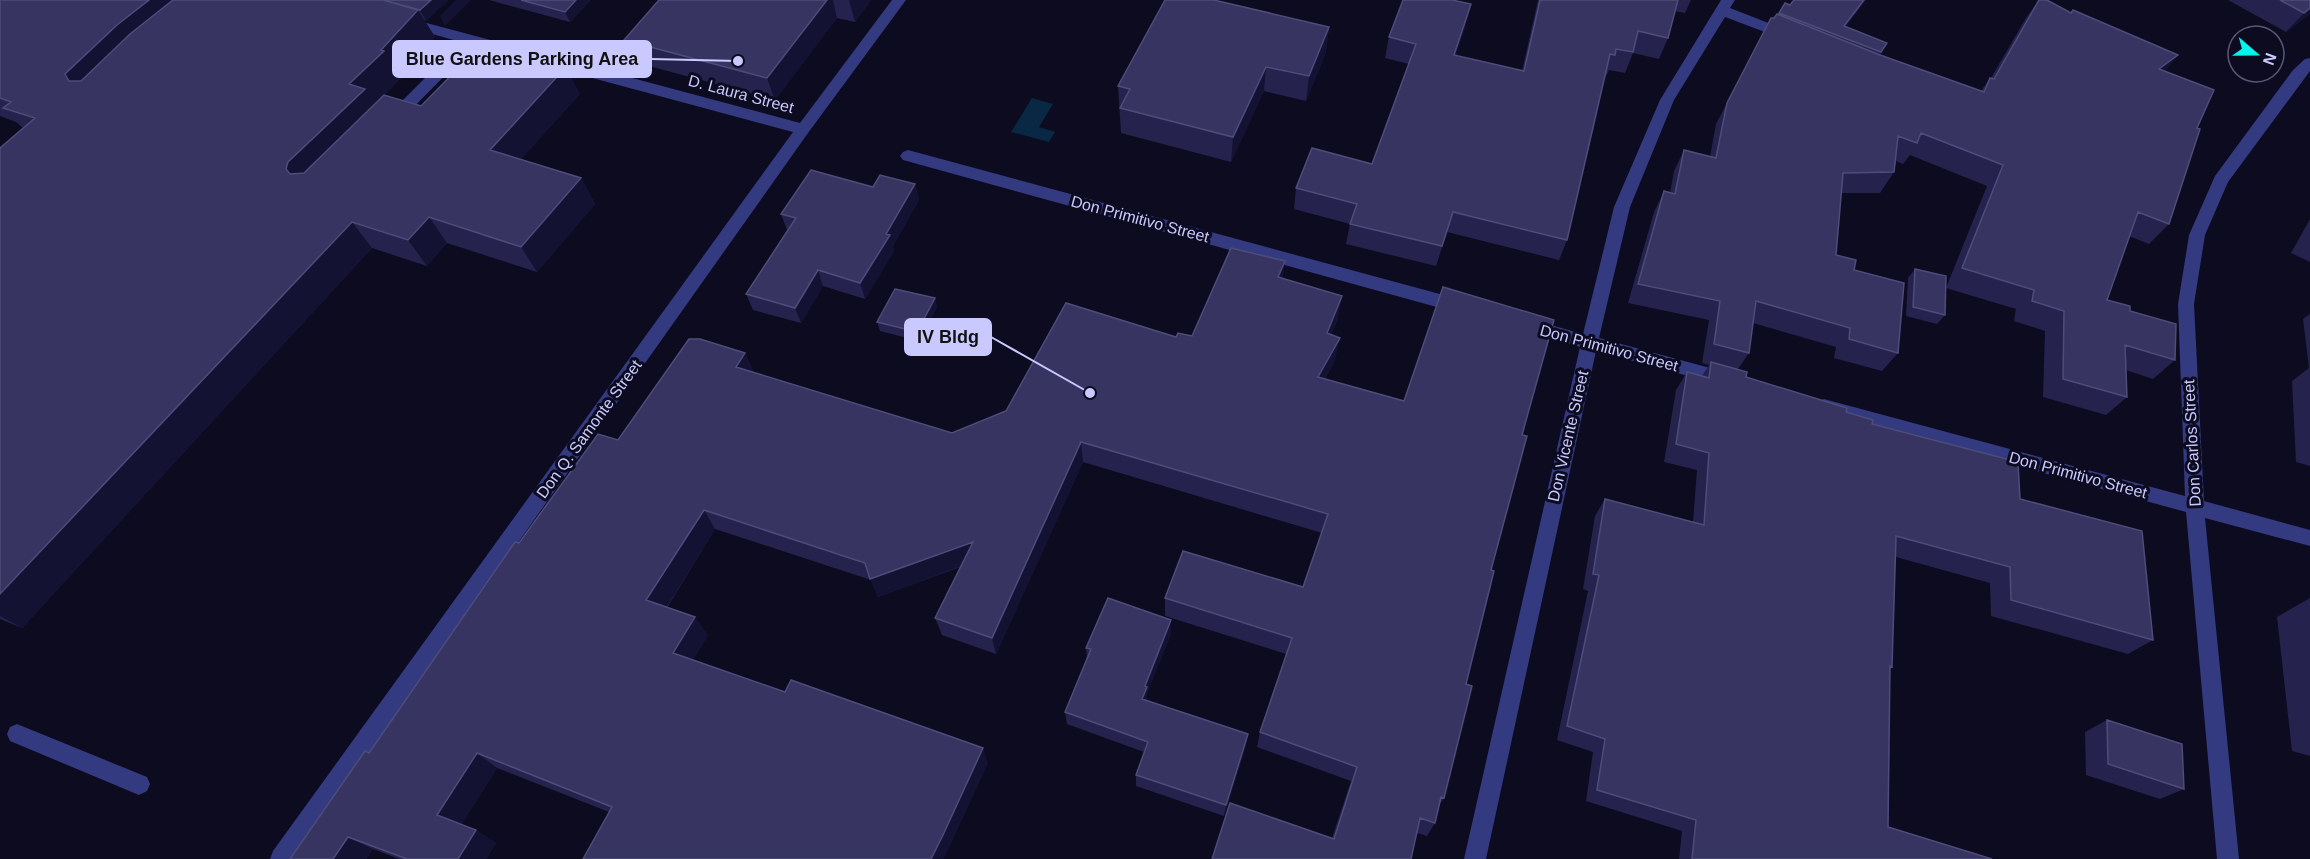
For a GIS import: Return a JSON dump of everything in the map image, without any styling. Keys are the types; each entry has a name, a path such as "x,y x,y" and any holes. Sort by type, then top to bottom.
{"street":[{"name":"Don Q. Samonte Street","path":"281,859 803,129 899,0"},
{"path":"1724,5 1803,42"},
{"name":"Don Vicente Street","path":"1475,859 1589,343 1622,207 1667,100 1724,5"},
{"path":"430,30 444,15"},
{"name":"D. Laura Street","path":"396,20 803,129"},
{"path":"382,130 471,40"},
{"name":"Don Carlos Street","path":"2228,859 2195,508 2186,304 2197,235 2221,180 2298,74 2310,63"},
{"name":"Don Primitivo Street","path":"908,156 1479,311"},
{"name":"Don Primitivo Street","path":"1512,321 1739,383"},
{"name":"Don Primitivo Street","path":"1809,402 2310,538"},
{"path":"17,734 139,784"}],"water":[{"path":"1032,98 1053,104 1039,127 1055,132 1049,142 1011,132"}],"building":[{"path":"0,0 149,0 117,25 65,74 69,81 81,81 130,34 173,0 383,0 418,10 381,50 384,51 349,84 365,89 288,162 286,169 290,174 304,173 384,95 421,106 482,44 566,67 490,150 581,178 521,247 429,217 408,240 352,222 0,594 0,148 35,118 3,108 11,102 0,98"},
{"path":"383,0 431,0 420,10"},
{"path":"521,0 576,0 565,12"},
{"path":"659,0 827,0 767,78 624,40"},
{"path":"1165,0 1214,0 1329,27 1309,76 1266,67 1233,137 1120,108 1130,89 1118,86"},
{"path":"1403,0 1452,0 1471,4 1454,55 1524,71 1540,0 1678,0 1668,38 1638,31 1633,52 1616,49 1615,55 1610,54 1567,240 1453,212 1442,246 1350,224 1357,204 1296,188 1312,148 1372,164 1416,44 1389,37"},
{"path":"1794,0 1864,0 1844,26 1887,43 1881,52 1779,13 1785,3 1790,5"},
{"path":"2039,0 2047,0 2071,13 2073,10 2178,55 2159,69 2214,90 2197,128 2200,129 2169,224 2138,212 2107,300 2130,306 2130,311 2176,324 2175,360 2125,345 2127,397 2063,379 2064,311 2032,301 2034,290 1962,268 2003,165 1921,133 1917,143 1898,136 1894,172 1843,173 1836,255 1856,260 1854,270 1904,283 1898,353 1849,339 1850,328 1756,301 1749,353 1714,344 1720,301 1638,284 1664,191 1675,194 1684,150 1716,158 1727,103 1771,18 1777,14 1880,55 1984,92 1990,78 1994,79"},
{"path":"2280,0 2310,0 2310,8 2304,13"},
{"path":"811,170 873,187 880,175 915,184 886,234 890,235 860,283 818,270 795,308 746,294 796,218 781,214"},
{"path":"1231,248 1285,261 1278,277 1342,296 1327,333 1340,338 1318,377 1404,401 1443,287 1554,320 1522,435 1527,436 1491,570 1494,571 1466,684 1472,686 1444,798 1441,797 1435,823 1420,818 1411,859 1212,859 1230,803 1334,839 1357,767 1260,732 1292,638 1165,598 1183,551 1303,587 1328,514 1081,442 992,638 935,618 973,542 870,579 865,563 704,510 646,600 695,617 673,653 785,692 791,680 983,748 931,859 583,859 612,807 477,753 437,815 476,830 458,859 407,859 348,837 333,859 290,859 365,751 369,753 515,542 519,543 598,434 618,440 689,339 700,339 745,353 736,367 952,433 1006,411 1066,303 1176,337 1178,333 1192,336"},
{"path":"1915,269 1946,276 1945,315 1913,307"},
{"path":"895,289 935,298 917,332 877,322"},
{"path":"1711,362 1747,372 1746,377 1847,408 1846,412 1873,420 1872,424 2018,462 2020,499 2142,531 2153,640 2011,600 2010,567 1896,536 1892,667 1890,666 1888,827 1992,859 1692,859 1696,820 1597,790 1605,739 1567,726 1599,575 1593,574 1605,499 1704,525 1709,453 1676,444 1687,372 1709,378"},
{"path":"1108,598 1171,620 1142,699 1248,734 1226,805 1136,775 1148,742 1065,712 1091,649 1086,648"},
{"path":"2107,720 2182,744 2184,789 2108,764"}],"place":[{"name":"Blue Gardens Parking Area","path":"738,61"},
{"name":"IV Bldg","path":"1090,393"}]}
